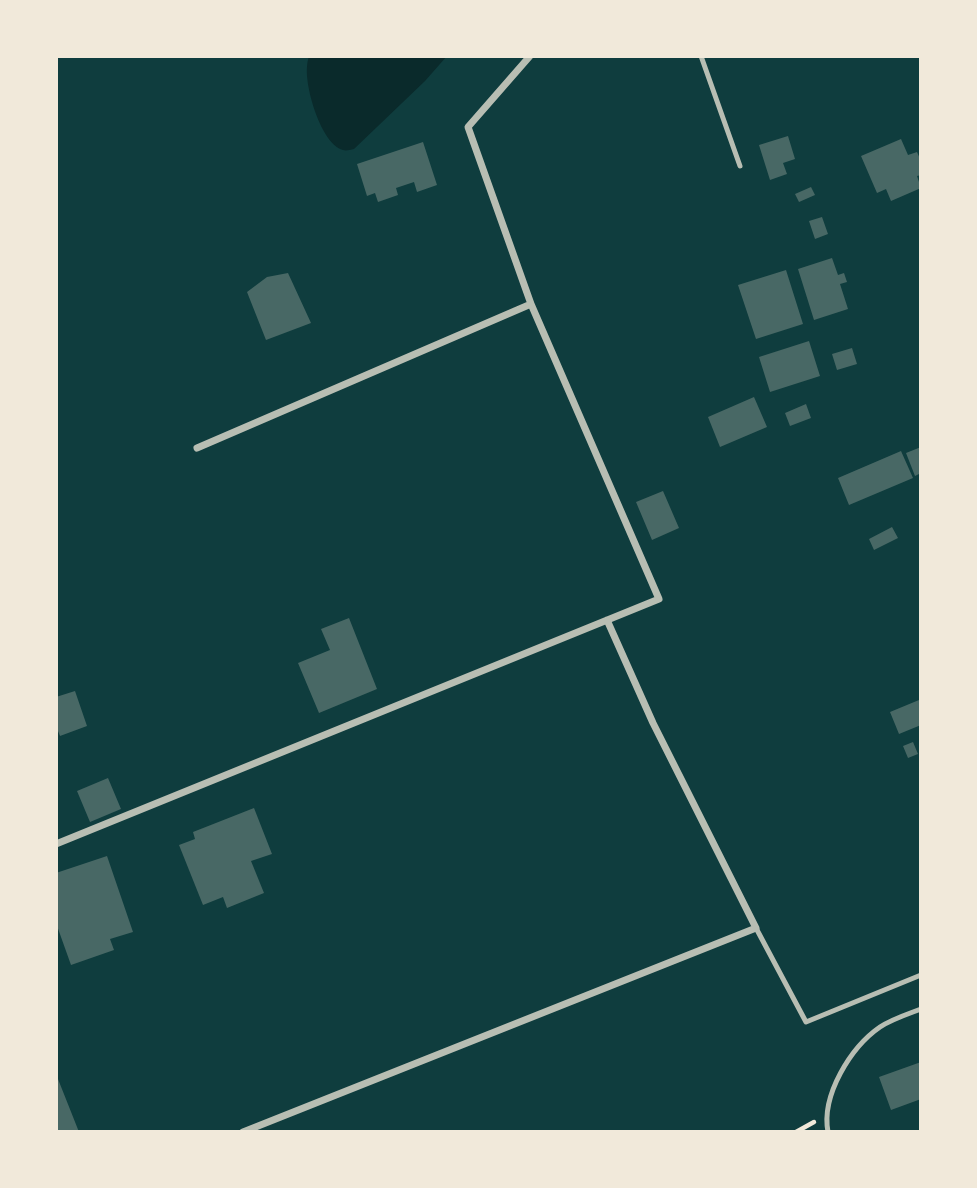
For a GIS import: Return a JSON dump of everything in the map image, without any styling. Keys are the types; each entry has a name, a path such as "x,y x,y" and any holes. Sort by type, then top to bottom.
{"street":[{"path":"56,844 659,599 531,304 468,127 530,56"},
{"path":"197,448 531,304"},
{"path":"243,1132 756,928 653,723 607,620"}],"lane":[{"path":"701,56 740,166"},
{"path":"756,928 806,1022 921,975"},
{"path":"828,1132 829,1106 842,1069 864,1040 882,1026 921,1009"}],"water":[{"path":"309,56 447,56 425,81 354,149 343,150 335,146 328,137 316,114 307,76"}],"building":[{"path":"788,136 795,159 783,163 787,174 770,180 759,145"},
{"path":"901,139 908,155 917,152 921,161 921,175 917,176 921,188 891,201 886,189 877,193 861,156"},
{"path":"423,142 437,185 417,192 414,182 396,188 398,195 378,202 375,193 367,196 357,164"},
{"path":"811,187 815,195 799,202 795,194"},
{"path":"822,217 828,234 815,239 809,221"},
{"path":"832,258 838,275 844,273 847,282 840,284 848,309 814,320 798,269"},
{"path":"786,270 803,324 756,339 738,285"},
{"path":"288,273 311,323 266,340 247,292 267,277"},
{"path":"809,341 820,376 770,392 759,357"},
{"path":"852,348 857,364 837,370 832,354"},
{"path":"754,397 767,427 720,447 708,417"},
{"path":"806,404 811,418 790,426 785,413"},
{"path":"921,447 921,473 915,476 906,453"},
{"path":"901,451 913,478 849,505 838,478"},
{"path":"663,491 679,528 652,540 636,502"},
{"path":"892,527 898,538 874,550 869,539"},
{"path":"349,618 377,689 319,713 298,663 330,650 321,629"},
{"path":"75,691 87,726 60,736 56,726 56,697"},
{"path":"919,700 921,725 899,734 890,712"},
{"path":"913,742 918,754 908,758 903,746"},
{"path":"108,778 121,809 90,822 77,791"},
{"path":"254,808 272,854 251,861 264,893 227,908 223,897 203,905 179,845 195,839 193,832"},
{"path":"107,856 133,932 110,939 114,950 71,965 56,923 56,873"},
{"path":"921,1062 921,1099 891,1110 879,1077"},
{"path":"56,1074 79,1132 56,1132"}]}
